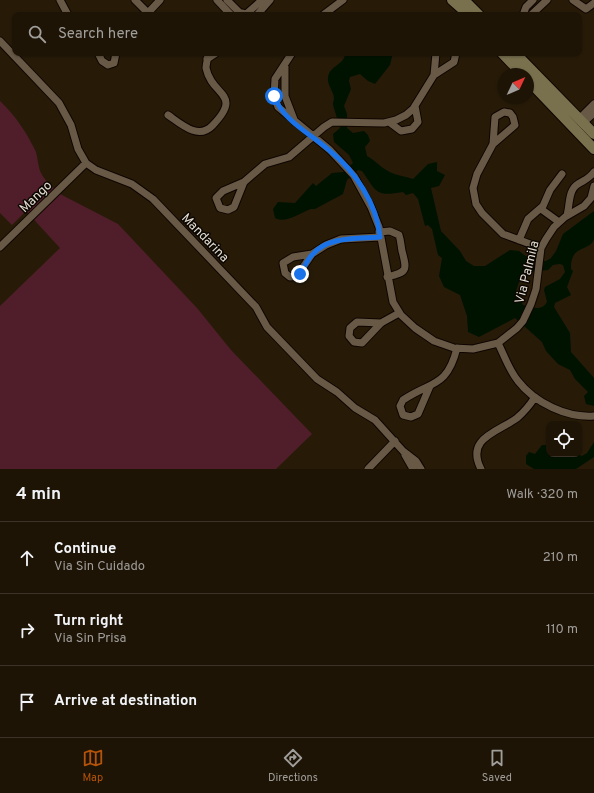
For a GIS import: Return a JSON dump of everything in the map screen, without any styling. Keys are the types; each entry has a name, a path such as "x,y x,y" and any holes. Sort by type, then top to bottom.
{"main road":[{"path":"452,0 462,12"},
{"path":"452,0 466,12"},
{"path":"464,0 476,12"},
{"path":"505,56 516,68"},
{"path":"519,56 594,134"},
{"path":"534,86 594,149"}],"street":[{"path":"60,0 66,12"},
{"path":"135,0 145,12"},
{"path":"149,12 160,0"},
{"path":"217,0 228,12"},
{"path":"227,0 239,12"},
{"path":"249,12 262,0"},
{"path":"260,12 270,0"},
{"path":"327,12 343,0"},
{"path":"524,12 526,7 533,0"},
{"path":"533,12 547,0"},
{"path":"573,0 586,9 594,3"},
{"path":"0,41 12,54"},
{"path":"14,56 59,103 71,125 78,149 86,163"},
{"path":"100,56 102,61 108,65 114,63 115,56"},
{"path":"168,115 189,128 199,132 210,128 224,113 226,108 225,100 206,66 208,56"},
{"path":"290,56 275,79 273,91 278,107 347,167 354,176 371,207 380,234 393,302 399,313 381,323"},
{"path":"434,75 436,56"},
{"path":"244,182 265,164 289,158 324,127 337,122 389,122 406,116 415,106 434,75 454,62 456,56"},
{"path":"286,64 285,90 289,108 296,123"},
{"path":"273,91 285,90"},
{"path":"581,121 594,104"},
{"path":"389,122 401,131 412,129 418,122 415,106"},
{"path":"581,121 594,113"},
{"path":"493,144 477,174 473,188 476,204 482,214 503,234 541,248"},
{"name":"Mango","path":"0,247 86,163"},
{"name":"Mandarina","path":"86,163 96,170 132,184 153,199 256,307 266,327 317,379 338,392 355,408 375,420 403,451 416,461 421,469"},
{"path":"567,215 572,190 576,185 584,181 594,172"},
{"path":"519,240 528,219 541,209 552,186 562,174"},
{"path":"584,181 593,188"},
{"name":"Via Palmila","path":"399,313 415,328 434,340 457,348 474,349 498,343 517,328 523,321 531,304 538,274 541,248 554,227 559,222 567,215 584,206 591,198 593,188"},
{"path":"541,209 559,222"},
{"path":"312,254 341,239 380,234 390,231 399,235 406,264 401,273 387,277"},
{"path":"498,343 518,381 535,397 561,411 577,416 594,416"},
{"path":"430,386 418,414 411,417 403,415 400,406 403,400 443,378 450,369 457,348"},
{"path":"481,469 477,454 479,444 487,435 517,418 535,397"},
{"path":"368,469 395,442"},
{"name":"Mandarina","path":"403,451 412,469"}],"shaded area":[{"path":"344,56 392,56 390,65 375,84 368,81 360,74 350,77 349,81 351,89 344,106 347,114 347,128 353,133 364,131 368,135 370,141 365,147 367,156 385,169 395,174 413,179 428,164 437,162 437,171 445,175 439,186 431,188 441,231 460,251 466,261 474,266 485,266 510,250 519,251 534,262 546,261 551,258 556,251 563,234 594,211 594,239 589,246 577,252 572,261 571,269 573,271 567,287 571,295 555,303 554,307 570,333 571,352 594,378 594,406 586,404 584,396 588,392 575,379 570,370 558,364 546,351 542,342 515,318 479,337 468,332 467,316 460,295 444,287 439,276 442,258 438,255 432,229 428,225 425,226 418,199 413,193 406,195 403,192 387,194 382,193 374,188 362,171 358,170 347,180 343,194 315,209 311,209 288,219 279,220 275,218 273,209 278,202 295,203 313,183 316,186 332,173 343,172 353,163 349,155 334,142 333,134 340,128 333,104 334,98 329,85 328,77 329,73 343,60","holes":["553,265 563,265 565,272 560,279 545,287 544,290 547,302 545,305 539,308 523,305 516,291 520,279 529,272 548,270"]},
{"path":"0,101 16,118 29,138 36,152 41,173 49,184 60,194 118,224 197,308 231,350 312,434 276,469 0,469 0,306 60,248 26,211 12,225 0,213"},
{"path":"594,442 594,457 576,469 534,469 526,464 526,456 529,452 535,454 542,445 546,445 546,457 582,457 587,453"}],"route":[{"path":"274,96 278,107 286,116 330,150 347,167 361,186 379,227 380,237 341,239 326,245 312,254 300,274"}]}
